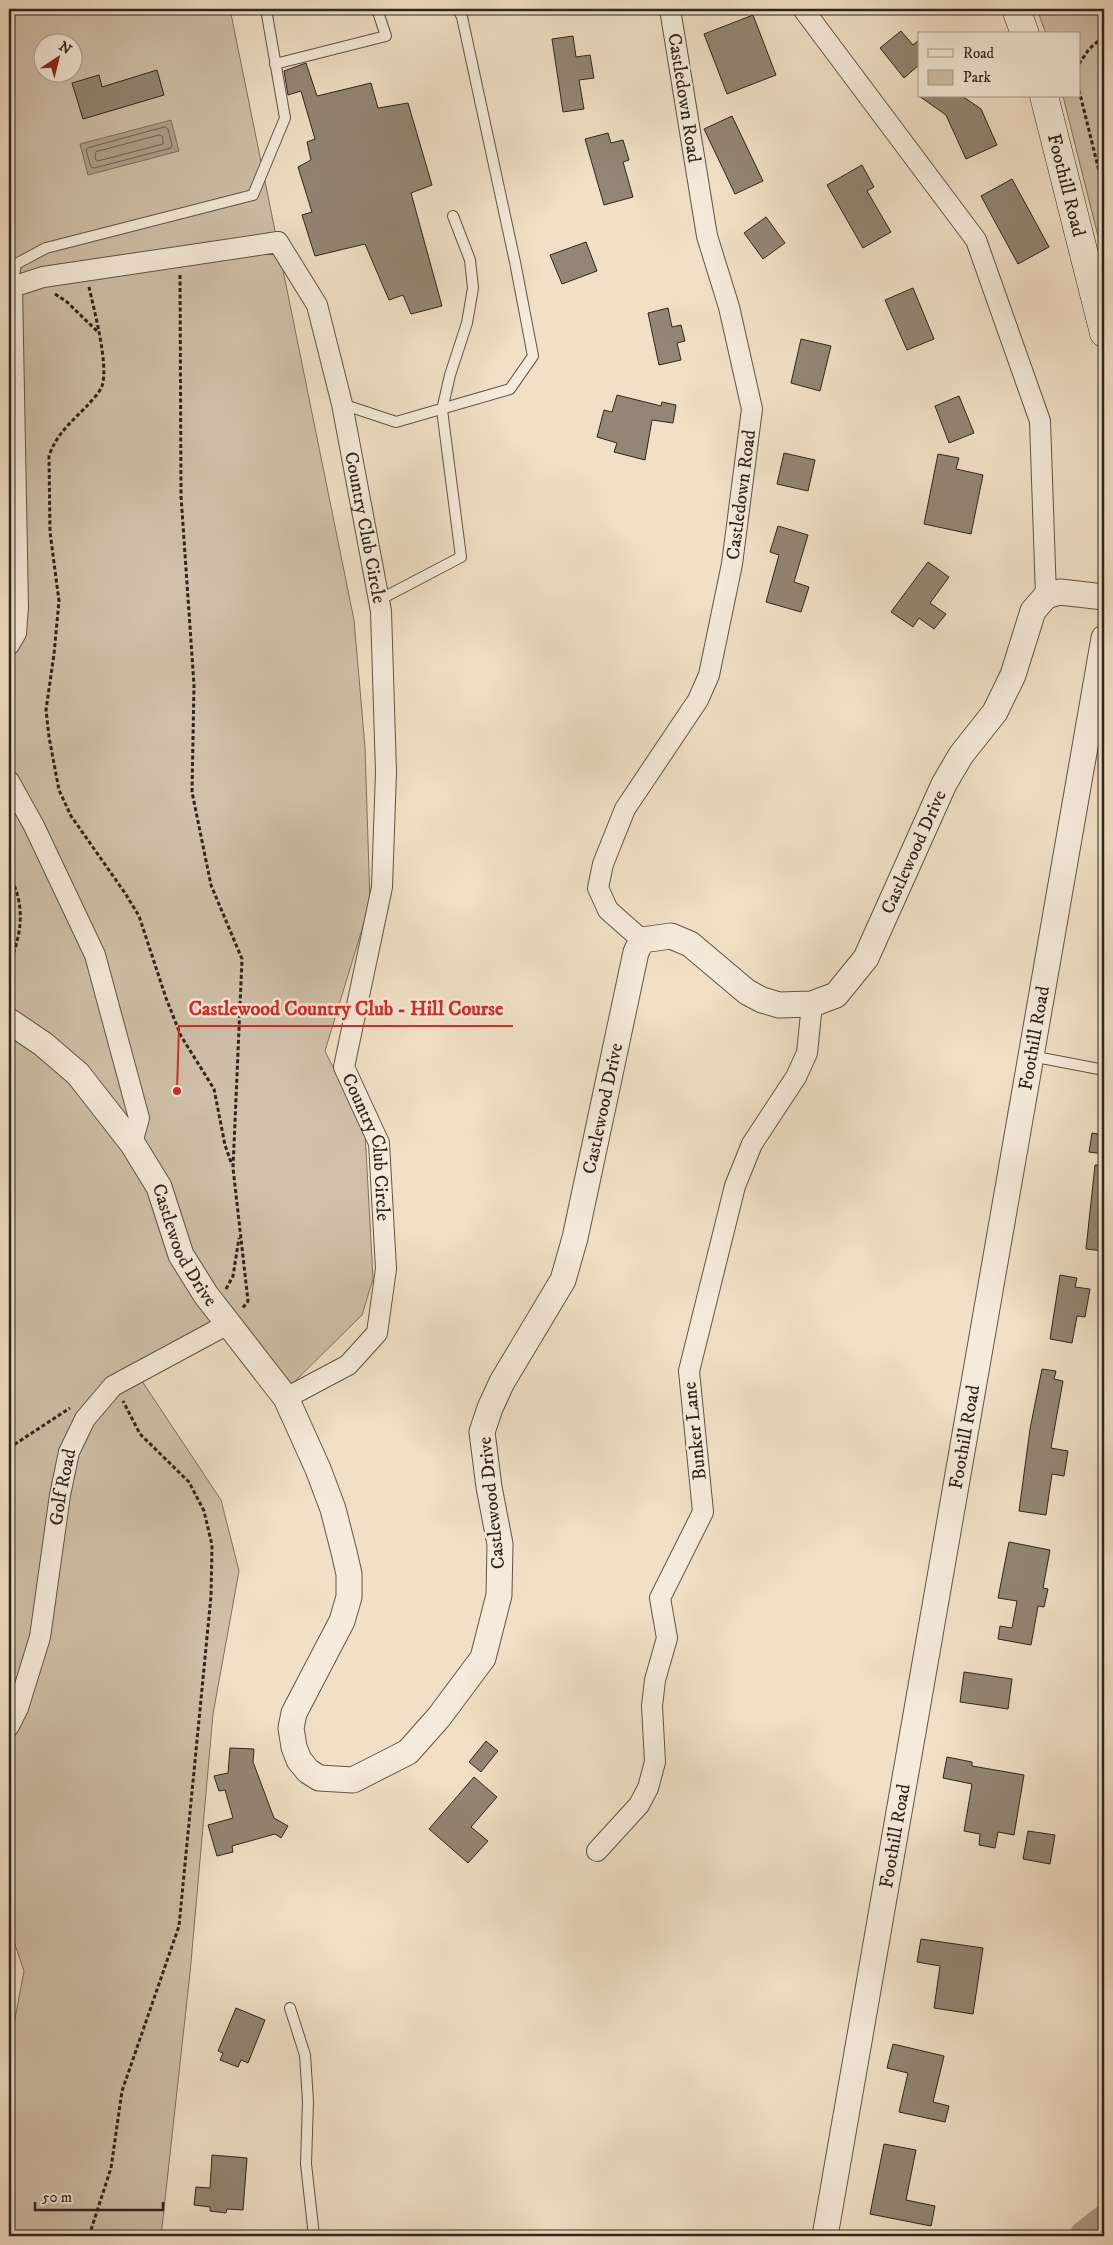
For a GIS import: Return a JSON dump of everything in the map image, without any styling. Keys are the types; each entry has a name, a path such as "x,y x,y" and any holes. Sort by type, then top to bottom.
{"main road":[{"path":"1016,9 1024,32"},
{"name":"Foothill Road","path":"1045,98 1104,333"}],"street":[{"name":"Castledown Road","path":"642,940 608,910 598,888 603,864 625,809 698,700 709,675 732,564 752,409 730,307 706,236 670,9"},
{"path":"803,9 976,240 1040,421 1046,596 1060,592 1104,597"},
{"name":"Country Club Circle","path":"12,287 32,280 278,242 317,304 342,404 379,600 386,772 382,887 344,1067 380,1142 386,1269 377,1333 348,1365 286,1398"},
{"path":"9,645 16,633 18,607 12,287"},
{"name":"Castlewood Drive","path":"9,1021 43,1044 78,1074 132,1142 159,1187 181,1255 286,1398 318,1469 333,1508 346,1560 349,1589 349,1597 342,1621 294,1713 291,1728 294,1747 304,1766 319,1778 353,1780 408,1752 439,1717 483,1658 500,1595 500,1544 489,1487 482,1432 502,1382 563,1280 575,1238 636,952 642,940 671,936 690,944 746,992 762,1000 779,1005 812,1004 836,995 866,958 944,784 961,755 995,712 1013,675 1033,611 1046,596"},
{"name":"Foothill Road","path":"825,2236 1104,638"},
{"path":"9,781 34,826 95,955 139,1118 132,1142"},
{"name":"Bunker Lane","path":"597,1851 639,1805 648,1788 655,1762 652,1706 654,1680 667,1638 660,1598 703,1512 689,1370 735,1186 752,1144 796,1076 807,1054 812,1004"},
{"name":"Golf Road","path":"9,1726 18,1708 40,1637 60,1495 69,1452 85,1419 115,1385 225,1316"}],"lane":[{"path":"12,287 16,264 46,248 253,195 285,118 266,9"},
{"path":"275,64 386,36 377,9"},
{"path":"342,404 396,422 510,389 532,356 482,105 462,17 458,9"},
{"path":"379,600 461,557 442,410 450,376 467,323 473,288 470,260 453,216"},
{"path":"1031,1056 1104,1070"},
{"path":"290,2008 306,2054 308,2101 306,2164 314,2236"}],"path":[{"path":"1080,62 1089,49 1104,36"},
{"path":"1080,94 1104,191"},
{"path":"180,257 181,496 194,685 192,792 211,884 242,959 233,1168 248,1301 225,1316 222,1296 233,1276 240,1232"},
{"path":"86,271 105,372 102,387 60,434 52,446 50,456 50,532 59,601 46,710 49,737 59,790 70,816 125,892 139,916 166,998 181,1036 214,1089 225,1146 233,1168"},
{"path":"32,280 67,302 98,331"},
{"path":"9,874 14,883 20,908 21,931 9,965"},
{"path":"89,2236 111,2168 122,2091 179,1926 211,1596 212,1545 204,1511 189,1482 140,1434 115,1385"},
{"path":"9,1448 74,1406"}],"green space":[{"path":"9,9 230,9 354,620 365,747 370,903 325,1051 365,1132 373,1279 362,1315 286,1390 231,1310 134,1369 221,1500 239,1571 213,1714 190,1973 161,2236 9,2236 9,2050 24,1971 9,1927"},
{"path":"1037,9 1104,9 1104,260 1064,98 1080,98 1080,32 1045,32"}],"water":[{"path":"171,120 179,151 88,175 80,144"}],"building":[{"path":"753,15 776,75 727,94 704,34"},
{"path":"901,31 913,45 918,41 918,66 904,78 880,48"},
{"path":"573,36 576,57 590,55 594,78 579,80 584,109 563,112 552,39"},
{"path":"306,63 317,96 371,83 378,108 408,103 432,185 411,193 442,306 411,314 403,295 389,300 365,244 315,256 302,215 312,212 298,167 311,160 307,142 315,139 301,91 288,95 284,71"},
{"path":"157,70 164,95 83,119 72,83 82,82 82,80 99,75 102,87"},
{"path":"922,98 965,98 981,109 997,145 966,159 946,115"},
{"path":"732,116 763,181 735,194 704,129"},
{"path":"608,133 611,143 623,140 629,160 623,162 633,197 604,205 585,139"},
{"path":"862,165 874,187 867,191 891,232 863,248 827,185"},
{"path":"1012,179 1049,247 1018,264 981,196"},
{"path":"766,217 785,243 763,259 744,233"},
{"path":"586,242 597,271 562,284 550,255"},
{"path":"913,288 934,339 907,350 885,300"},
{"path":"668,308 672,327 681,325 685,341 677,343 681,360 659,365 648,313"},
{"path":"801,339 831,346 820,391 791,383"},
{"path":"617,395 661,406 662,402 676,405 673,423 652,420 645,460 614,452 617,443 597,437 604,410 612,412"},
{"path":"959,396 974,433 949,443 935,406"},
{"path":"784,453 815,460 808,491 777,484"},
{"path":"938,454 959,458 956,469 983,475 971,534 924,524"},
{"path":"778,526 808,535 794,582 809,587 801,612 766,602 779,555 770,552"},
{"path":"928,562 949,577 930,603 946,614 934,629 919,618 913,627 891,612"},
{"path":"1092,1133 1104,1135 1104,1154 1089,1152"},
{"path":"1095,1165 1104,1165 1104,1251 1086,1249"},
{"path":"1060,1275 1077,1278 1075,1287 1090,1289 1085,1317 1077,1316 1072,1343 1050,1339"},
{"path":"1042,1369 1056,1371 1054,1379 1063,1381 1051,1448 1068,1451 1064,1476 1052,1474 1046,1515 1019,1511 1030,1429"},
{"path":"1009,1542 1050,1550 1043,1588 1048,1589 1044,1607 1038,1606 1031,1645 998,1639 1000,1626 1012,1628 1017,1601 998,1598"},
{"path":"964,1672 1012,1679 1008,1709 960,1702"},
{"path":"486,1741 498,1751 481,1772 469,1762"},
{"path":"230,1748 254,1749 253,1762 274,1818 288,1826 281,1838 275,1834 232,1846 233,1852 217,1856 208,1825 233,1818 225,1790 219,1791 214,1776 228,1773"},
{"path":"947,1757 972,1762 972,1766 1024,1775 1014,1835 998,1832 995,1848 979,1845 980,1834 964,1831 972,1784 943,1778"},
{"path":"474,1777 497,1797 471,1827 488,1841 468,1863 429,1829"},
{"path":"1028,1831 1055,1835 1050,1864 1023,1859"},
{"path":"921,1939 983,1948 973,2014 934,2008 940,1966 917,1962"},
{"path":"236,2008 265,2020 248,2063 241,2060 238,2067 220,2060 223,2053 218,2051"},
{"path":"893,2044 944,2056 933,2102 949,2106 945,2122 899,2112 908,2073 887,2068"},
{"path":"884,2144 916,2150 906,2200 935,2206 931,2226 870,2214"},
{"path":"212,2155 247,2158 243,2210 227,2209 226,2213 210,2211 210,2207 194,2205 196,2187 210,2188"}],"waterway":[{"path":"1085,2236 1104,2221"}],"place":[{"name":"Castlewood Country Club - Hill Course","path":"177,1091"}]}
